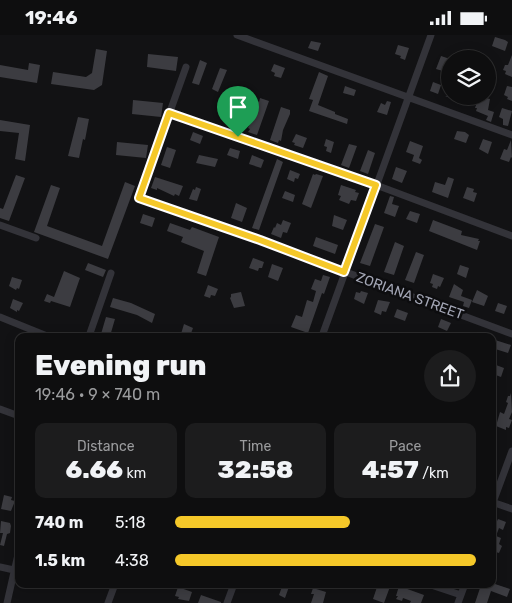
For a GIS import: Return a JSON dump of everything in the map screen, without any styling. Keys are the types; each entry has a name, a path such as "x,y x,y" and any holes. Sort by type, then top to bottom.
{"street":[{"path":"237,35 512,135"},
{"path":"323,333 431,35"},
{"path":"186,67 169,113 376,185 512,236"},
{"name":"ZORIANA STREET","path":"169,113 139,198 260,240 512,334"},
{"path":"0,225 36,238"},
{"path":"90,333 111,273"},
{"path":"0,317 40,333"},
{"path":"0,409 15,415"},
{"path":"496,495 512,451"},
{"path":"496,504 512,509"},
{"path":"7,603 15,566"},
{"path":"0,567 14,570"},
{"path":"108,603 114,588"},
{"path":"227,603 233,588"},
{"path":"440,588 461,595"},
{"path":"458,603 464,588"}],"building":[{"path":"495,37 508,42 505,51 492,46"},
{"path":"311,41 321,43 318,51 308,48"},
{"path":"398,45 409,48 405,60 395,54"},
{"path":"96,49 107,51 102,85 94,90 51,84 53,72 86,77 92,73"},
{"path":"148,54 178,57 176,71 147,67"},
{"path":"512,55 512,77 505,74 506,71 503,70 505,65 508,65"},
{"path":"441,56 441,70 436,69"},
{"path":"200,60 207,63 199,85 192,83"},
{"path":"29,63 40,65 37,83 0,77 0,65 28,70"},
{"path":"274,64 285,68 281,78 274,76 275,73 271,71"},
{"path":"220,68 227,70 218,92 212,89"},
{"path":"319,72 328,76 318,105 348,119 347,124 309,111 313,100 309,99"},
{"path":"433,82 441,85 438,94 430,91"},
{"path":"345,86 356,90 354,96 343,93"},
{"path":"507,86 512,87 512,101 504,95"},
{"path":"260,98 269,101 257,135 248,132 250,129 248,128"},
{"path":"133,100 163,103 161,117 132,114"},
{"path":"387,101 391,102 387,115 377,112 381,103 385,105"},
{"path":"476,105 489,105 488,110 494,112 491,122 486,120 488,116 476,111 477,108 475,108"},
{"path":"281,107 290,110 290,114 283,130 281,141 279,140 278,143 270,140"},
{"path":"502,108 512,111 508,126 503,125 503,119 499,117"},
{"path":"228,110 242,113 238,124 225,120"},
{"path":"78,117 89,119 79,158 68,156"},
{"path":"0,120 30,125 25,161 15,159 19,133 0,131"},
{"path":"457,131 465,132 469,135 466,143 454,139"},
{"path":"193,132 203,136 200,144 190,140"},
{"path":"296,134 307,138 303,148 294,145 295,143 292,142"},
{"path":"326,139 334,142 331,153 326,151 327,147 324,146"},
{"path":"483,139 492,142 488,154 479,149"},
{"path":"511,140 512,158 509,162 500,159 504,149 507,150"},
{"path":"410,141 423,146 419,158 422,160 420,164 412,161 414,155 406,152"},
{"path":"117,142 148,145 146,158 116,155"},
{"path":"349,144 357,146 349,168 341,165"},
{"path":"167,147 176,150 170,168 161,165"},
{"path":"230,148 240,151 238,159 227,155"},
{"path":"368,150 375,153 368,174 360,171"},
{"path":"199,155 218,159 215,167 196,163"},
{"path":"252,155 264,160 261,168 249,164"},
{"path":"277,159 283,162 259,230 252,228"},
{"path":"396,167 407,171 402,183 392,179"},
{"path":"290,170 300,174 298,179 295,178 294,182 287,179"},
{"path":"313,174 323,176 311,208 302,204"},
{"path":"16,175 25,178 9,221 0,218 0,208 3,209"},
{"path":"155,177 183,186 179,196 175,194 174,196 157,188 157,190 151,188"},
{"path":"448,177 454,179 448,198 432,192 435,182 445,185"},
{"path":"125,182 135,186 108,259 34,232 51,185 60,188 47,226 102,246"},
{"path":"341,185 356,190 355,192 359,193 356,201 351,200 349,204 339,200 341,196 338,195"},
{"path":"196,187 201,189 197,201 189,199 193,189 195,190"},
{"path":"467,187 474,189 473,192 477,193 474,202 463,198"},
{"path":"285,191 295,195 293,202 282,198"},
{"path":"390,196 394,197 392,204 399,206 395,217 384,213"},
{"path":"236,203 247,208 242,222 231,218"},
{"path":"410,211 420,214 417,223 406,219"},
{"path":"143,214 155,218 152,227 140,223"},
{"path":"334,215 347,220 343,230 332,226"},
{"path":"283,220 291,223 287,233 283,232 281,238 271,234 277,223 281,225"},
{"path":"433,220 462,231 461,235 479,239 477,250 429,231"},
{"path":"170,223 190,230 192,227 219,237 206,276 197,273 204,251 181,242 183,237 167,231"},
{"path":"375,224 384,227 370,266 360,263"},
{"path":"316,237 338,245 335,254 313,246"},
{"path":"395,242 404,246 394,275 384,272"},
{"path":"416,252 424,255 414,283 405,280"},
{"path":"253,258 264,262 262,268 259,268 258,271 249,268"},
{"path":"88,263 106,270 103,277 85,270"},
{"path":"272,264 283,268 278,281 268,277"},
{"path":"460,265 469,268 466,278 457,274"},
{"path":"64,271 80,278 70,307 51,301 50,303 44,301 47,294 54,297"},
{"path":"433,274 444,278 437,289 432,287 433,284 430,283"},
{"path":"323,275 330,277 324,294 322,293 308,333 291,327 296,315 302,317 307,300 313,302 316,291 311,289 315,279 321,281"},
{"path":"12,277 22,280 19,289 17,288 16,290 9,286"},
{"path":"454,284 463,290 461,296 472,300 469,308 463,306 464,302 449,297"},
{"path":"208,285 218,289 215,296 211,295 210,298 204,296"},
{"path":"477,290 488,296 484,306 472,302"},
{"path":"361,291 368,293 364,304 354,299 356,292 360,293"},
{"path":"241,292 245,306 234,308 230,298 231,294"},
{"path":"113,298 131,303 155,314 152,323 137,315 110,307"},
{"path":"13,299 23,303 17,312 10,308"},
{"path":"378,300 390,302 386,312 382,311 381,315 374,312"},
{"path":"498,303 507,306 504,314 495,311"},
{"path":"397,309 408,313 405,321 394,317"},
{"path":"106,317 115,319 111,333 101,333"},
{"path":"441,319 451,323 447,331 438,327"},
{"path":"184,324 193,328 191,333 181,333"},
{"path":"496,340 511,345 508,353 496,349"},
{"path":"496,365 504,368 501,377 496,375"},
{"path":"511,393 512,412 509,419 512,420 509,428 506,427 506,430 496,426 500,412 504,414 508,403 506,402 508,396"},
{"path":"4,495 12,497 11,500 15,501 11,511 1,509"},
{"path":"498,519 506,522 503,530 499,528 496,536"},
{"path":"1,521 10,523 11,526 4,546 0,545 3,533 0,533"},
{"path":"496,536 501,538 499,544 502,546 499,553 496,552"},
{"path":"496,584 510,589 507,597 491,591 487,603 475,603 480,588 496,588"},
{"path":"178,588 192,592 189,601 178,599 179,597 175,596"},
{"path":"282,588 289,588 285,598 279,595"},
{"path":"313,588 326,592 323,603 311,603 314,594 311,594"},
{"path":"377,588 390,588 384,603 373,599"},
{"path":"398,588 405,588 424,595 421,603 410,603 411,601 403,598 402,601 396,599 398,596 396,596"},
{"path":"201,595 221,602 221,603 198,603"}],"route":[{"path":"169,113 238,137 362,182 376,185 344,272 260,240 139,198 169,113"}]}
